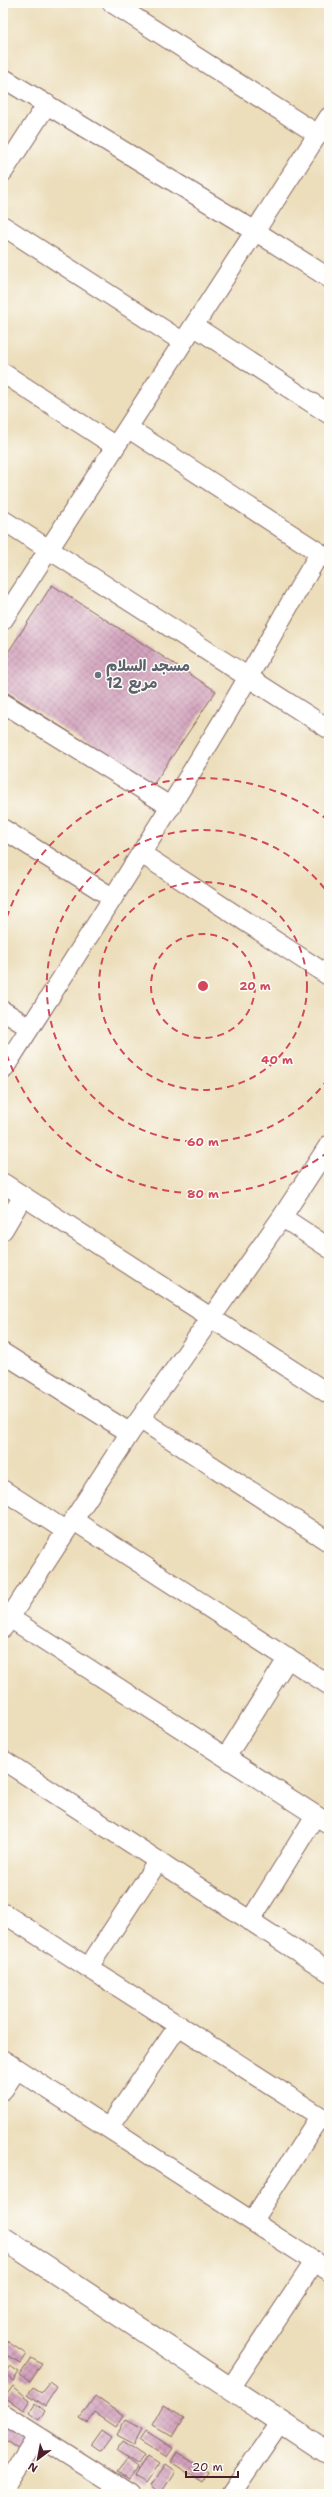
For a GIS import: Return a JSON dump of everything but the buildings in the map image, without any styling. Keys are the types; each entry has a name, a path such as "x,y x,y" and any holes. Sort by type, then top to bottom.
{"street":[{"path":"3,620 255,231 325,126 119,5"},
{"path":"3,78 255,231 329,278"},
{"path":"3,172 47,104"},
{"path":"3,226 183,342"},
{"path":"194,326 329,414"},
{"path":"3,373 115,446"},
{"path":"3,1070 142,854 248,678 266,643 324,556 128,428"},
{"path":"3,520 329,729"},
{"path":"3,702 171,806"},
{"path":"3,829 113,898"},
{"path":"142,854 329,976"},
{"path":"3,1011 30,1028"},
{"path":"250,1921 322,1820 226,1757 6,1623 135,1426 282,1217 329,1145"},
{"path":"3,1183 329,1394"},
{"path":"3,1230 23,1196"},
{"path":"282,1217 329,1248"},
{"path":"3,1353 135,1426 329,1542"},
{"path":"3,1490 69,1525 288,1658 329,1686"},
{"path":"226,1757 288,1658"},
{"path":"3,1760 329,1972"},
{"path":"88,1968 158,1861"},
{"path":"3,1913 324,2119 252,2221"},
{"path":"109,2127 179,2025"},
{"path":"3,2090 10,2065 109,2127 322,2266 230,2389"},
{"path":"3,2238 329,2454"},
{"path":"3,2414 122,2492"},
{"path":"232,2494 280,2422"},
{"path":"3,2490 38,2436"}],"place":[{"name":"مسجد السلام مربع 12","path":"98,675"}]}
